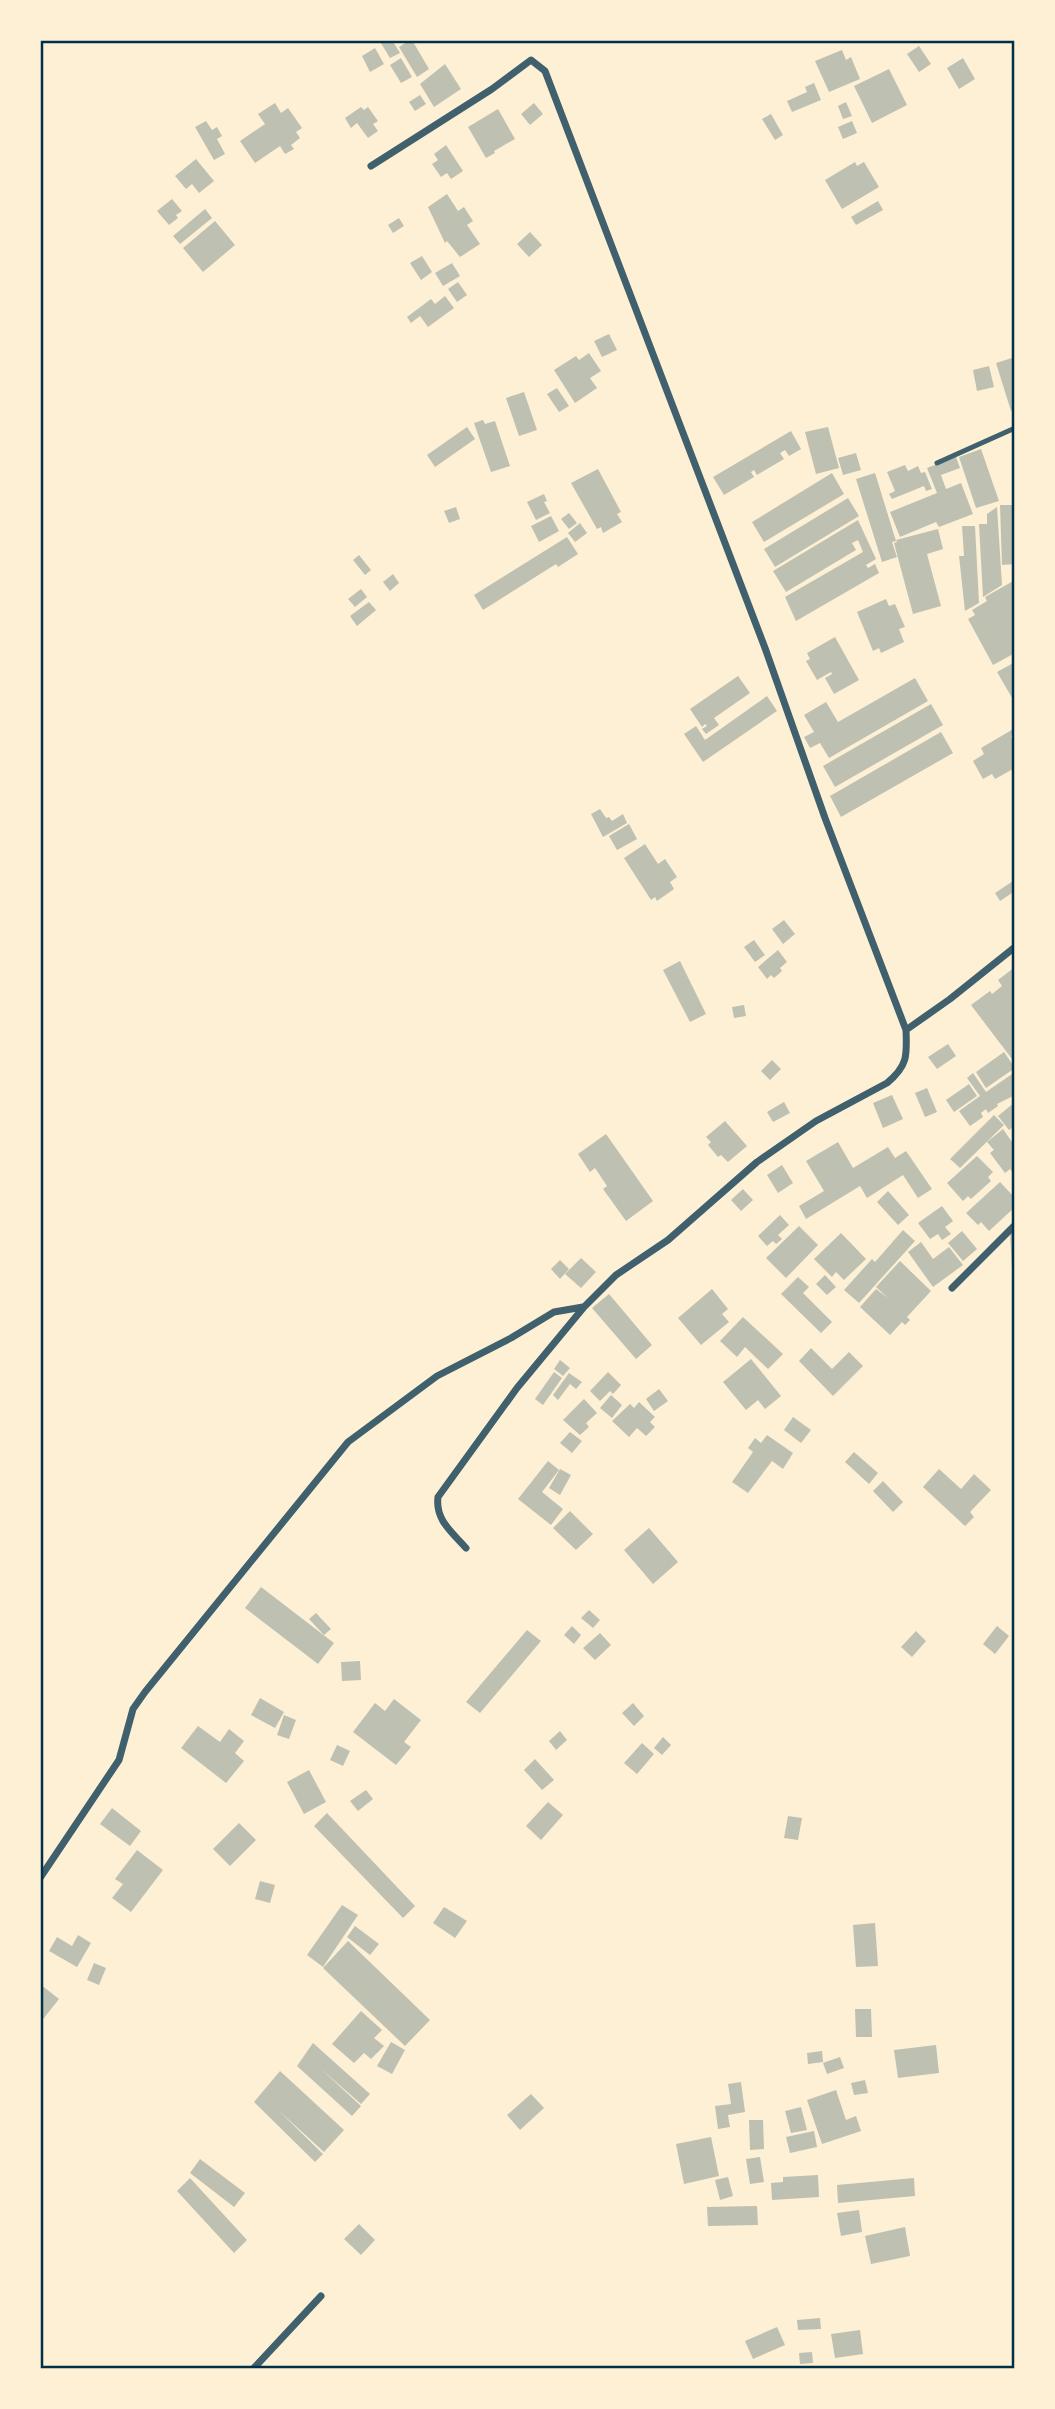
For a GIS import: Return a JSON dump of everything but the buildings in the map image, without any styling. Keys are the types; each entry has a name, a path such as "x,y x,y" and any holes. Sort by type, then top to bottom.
{"street":[{"path":"371,166 492,89 531,60 545,71 765,648 825,818 906,1030 907,1054 901,1070 887,1083 816,1121 757,1162 668,1240 616,1275 584,1307 517,1388 438,1497 436,1508 439,1517 466,1548"},
{"path":"906,1030 1015,947"},
{"path":"953,1289 1015,1225"},
{"path":"40,1878 119,1760 133,1709 145,1692 348,1442 437,1376 511,1338 554,1312 584,1307"},
{"path":"253,2369 321,2296"}],"lane":[{"path":"937,463 1015,428"}]}
